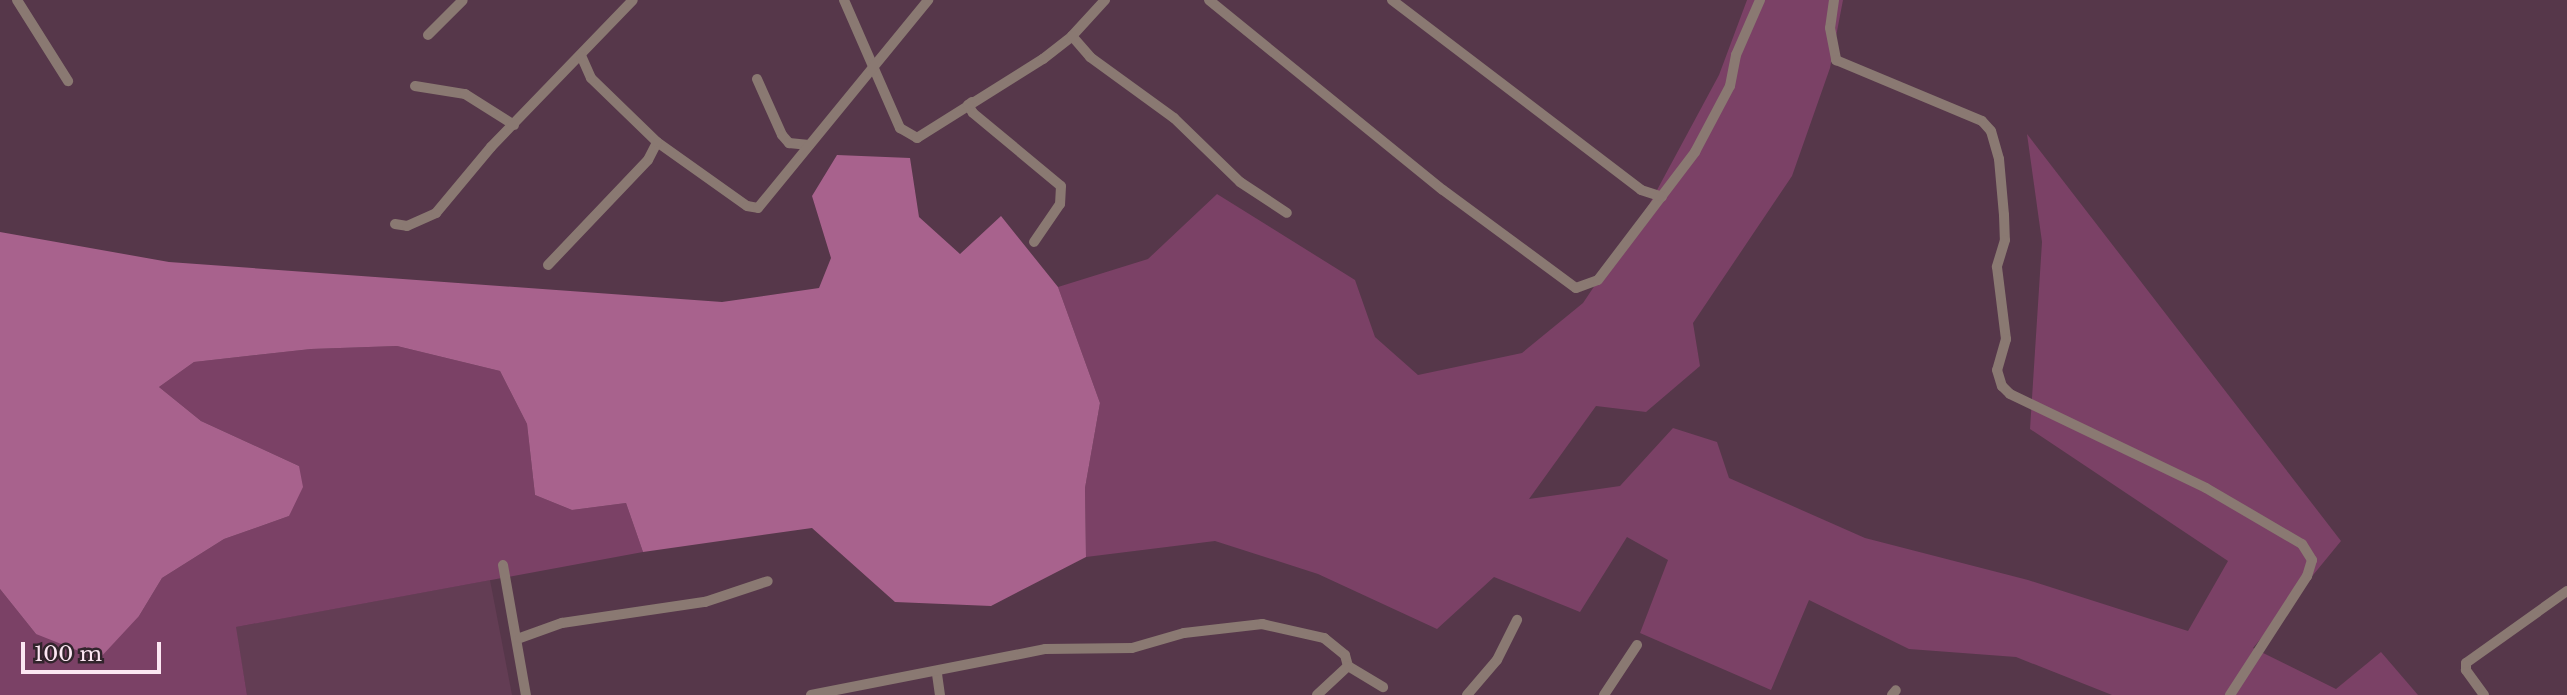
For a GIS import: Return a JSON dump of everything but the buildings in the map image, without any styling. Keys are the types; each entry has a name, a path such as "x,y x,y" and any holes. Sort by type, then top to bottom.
{"street":[{"path":"17,0 68,81"},
{"path":"428,35 463,0"},
{"path":"395,224 414,224 436,213 514,125 633,0"},
{"path":"844,0 900,128 910,137 917,138 1073,36 1105,0"},
{"path":"581,56 591,78 657,142 754,208 762,205 928,0"},
{"path":"1209,0 1443,190 1576,288 1598,280 1662,197 1722,104 1736,55 1760,0"},
{"path":"1392,0 1641,190 1662,197"},
{"path":"1834,0 1830,28 1836,60 1982,121 1991,131 1999,159 2005,240 1997,267 2007,339 1997,370 2001,386 2010,394 2206,488 2302,544 2312,560 2307,576 2230,695"},
{"path":"1073,36 1090,57 1174,118 1240,182 1287,214"},
{"path":"757,79 782,135 789,143 808,145"},
{"path":"415,86 465,94 514,125"},
{"path":"972,102 968,105 973,113 1061,186 1060,204 1034,242"},
{"path":"548,265 648,160 657,142"},
{"path":"503,565 520,638 526,695"},
{"path":"520,638 562,623 705,601 768,581"},
{"path":"2484,695 2466,670 2466,663 2567,591"},
{"path":"1467,695 1497,660 1517,620"},
{"path":"811,695 856,683 937,674 1045,649 1132,648 1184,633 1262,624 1324,638 1345,655 1348,666 1383,687"},
{"path":"1604,695 1637,645"},
{"path":"1317,695 1348,666"},
{"path":"937,674 940,695"}],"shaded area":[{"path":"1747,0 1843,0 1830,68 1792,176 1693,323 1700,366 1646,412 1596,406 1529,499 1620,486 1673,428 1717,442 1729,478 1865,538 2028,580 2188,631 2228,561 2030,429 2042,242 2027,134 2341,541 2253,648 2336,689 2381,652 2418,695 2112,695 2016,657 1909,649 1809,600 1771,690 1640,633 1668,560 1627,537 1580,612 1494,577 1437,629 1318,574 1215,541 1086,557 1085,488 1100,403 1058,287 1148,259 1217,194 1355,280 1375,337 1418,375 1522,353 1583,303 1650,203 1719,75"},
{"path":"837,155 910,158 919,217 960,254 1001,216 1058,287 1100,403 1085,488 1086,557 991,606 895,602 812,528 643,552 626,503 572,510 535,495 527,424 500,371 397,346 311,349 194,362 159,387 201,421 299,466 303,487 289,516 224,539 162,578 139,616 99,659 36,634 0,589 0,232 169,262 722,302 819,288 831,258 812,196"},
{"path":"397,346 500,371 527,424 535,495 572,510 626,503 643,552 236,627 247,695 0,695 0,589 36,634 139,616 162,578 224,539 289,516 299,466 201,421 159,387 194,362 311,349"},
{"path":"490,580 512,695 247,695 235,627"}]}
